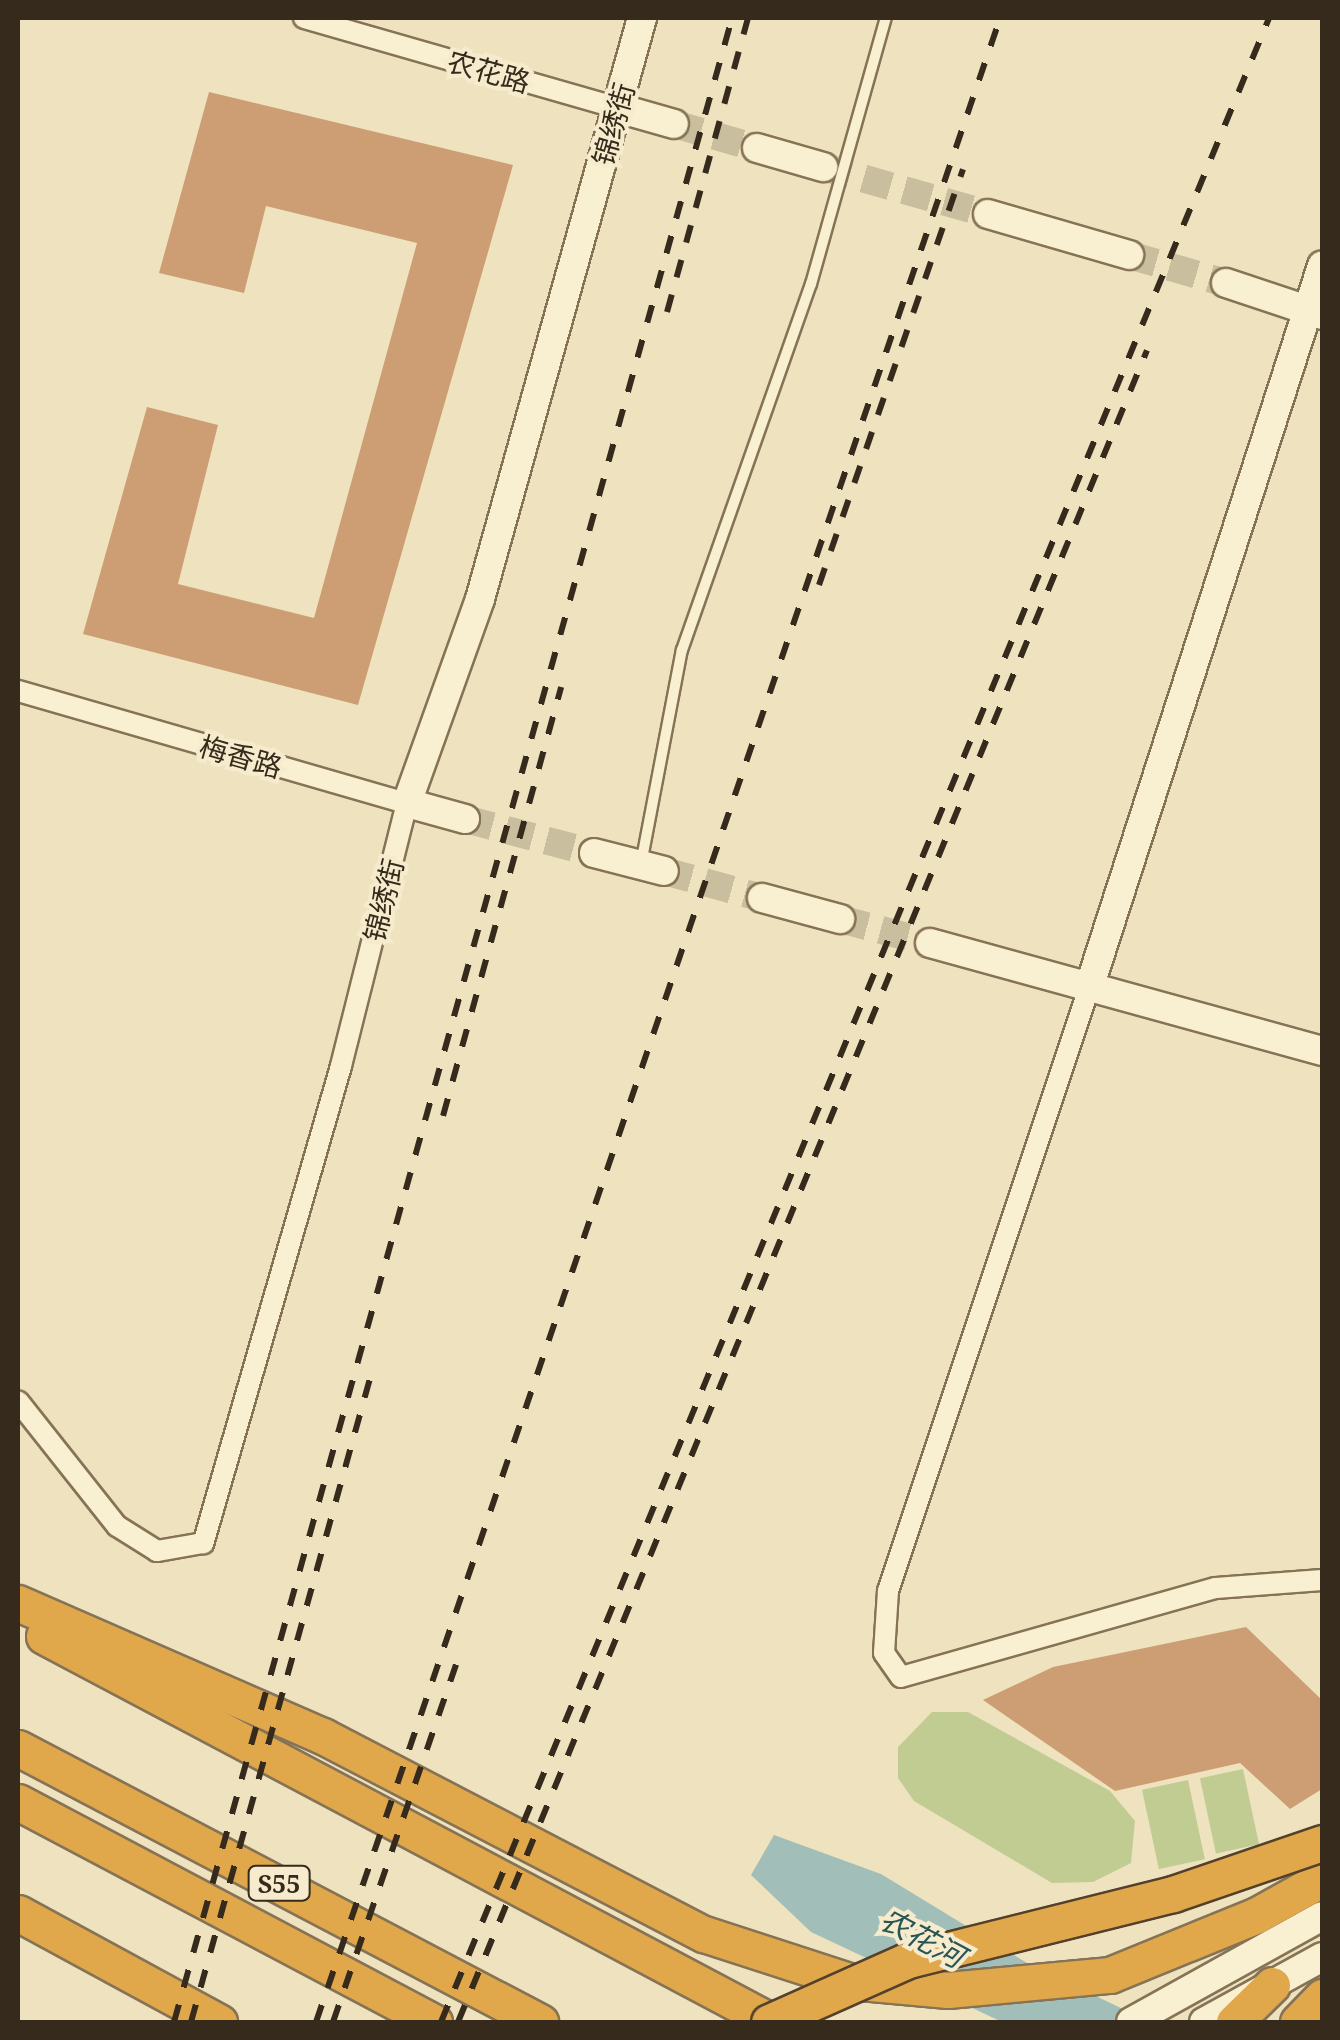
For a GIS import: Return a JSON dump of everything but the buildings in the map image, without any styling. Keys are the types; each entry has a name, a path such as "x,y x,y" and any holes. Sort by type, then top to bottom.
{"highway":[{"path":"18,1603 323,1736 704,1934 849,1981 948,1990 1110,1975 1257,1915 1322,1878"},
{"path":"18,1622 771,2022 908,1960 1173,1894 1322,1842"},
{"name":"S55","path":"18,1748 540,2022"},
{"name":"S55","path":"18,1802 434,2022"},
{"path":"18,1913 219,2022"},
{"path":"1234,2022 1272,1985"},
{"path":"1298,2022 1322,1996"}],"street":[{"name":"农花路","path":"304,18 674,124"},
{"name":"锦绣街","path":"18,1401 116,1526 157,1550 203,1543 341,1066 407,803 480,599 642,18"},
{"path":"756,148 823,167"},
{"path":"988,214 1129,256"},
{"path":"1321,274 1314,311 888,1591 884,1652 901,1677 1216,1588 1322,1580"},
{"path":"1226,283 1314,311"},
{"name":"梅香路","path":"18,691 465,819"},
{"path":"594,853 652,868"},
{"path":"762,898 840,918"},
{"path":"930,942 1322,1050"},
{"path":"1140,2018 1322,1916"},
{"path":"1204,2022 1322,1957"}],"lane":[{"path":"652,868 682,650 812,284 886,18"}],"green space":[{"path":"932,1712 968,1712 1110,1791 1135,1821 1131,1863 1093,1882 1052,1883 914,1801 898,1778 898,1747"},
{"path":"1243,1769 1259,1844 1216,1853 1200,1778"},
{"path":"1188,1780 1205,1859 1159,1869 1142,1790"}],"water":[{"name":"农花河","path":"774,1835 881,1874 1027,1963 1150,2022 1002,2022 811,1932 751,1875"}],"tunnel":[{"path":"674,124 757,148"},
{"path":"823,167 988,214"},
{"path":"1129,255 1226,283"},
{"path":"465,819 594,853"},
{"path":"664,871 762,898"},
{"path":"840,919 930,943"}],"railway":[{"path":"174,2022 732,18"},
{"path":"667,312 748,18"},
{"path":"316,2022 1000,18"},
{"path":"441,2022 1269,18"},
{"path":"819,585 963,169"},
{"path":"458,2022 1147,350"},
{"path":"443,1116 561,687"},
{"path":"191,2022 372,1371"},
{"path":"333,2022 456,1665"}]}
